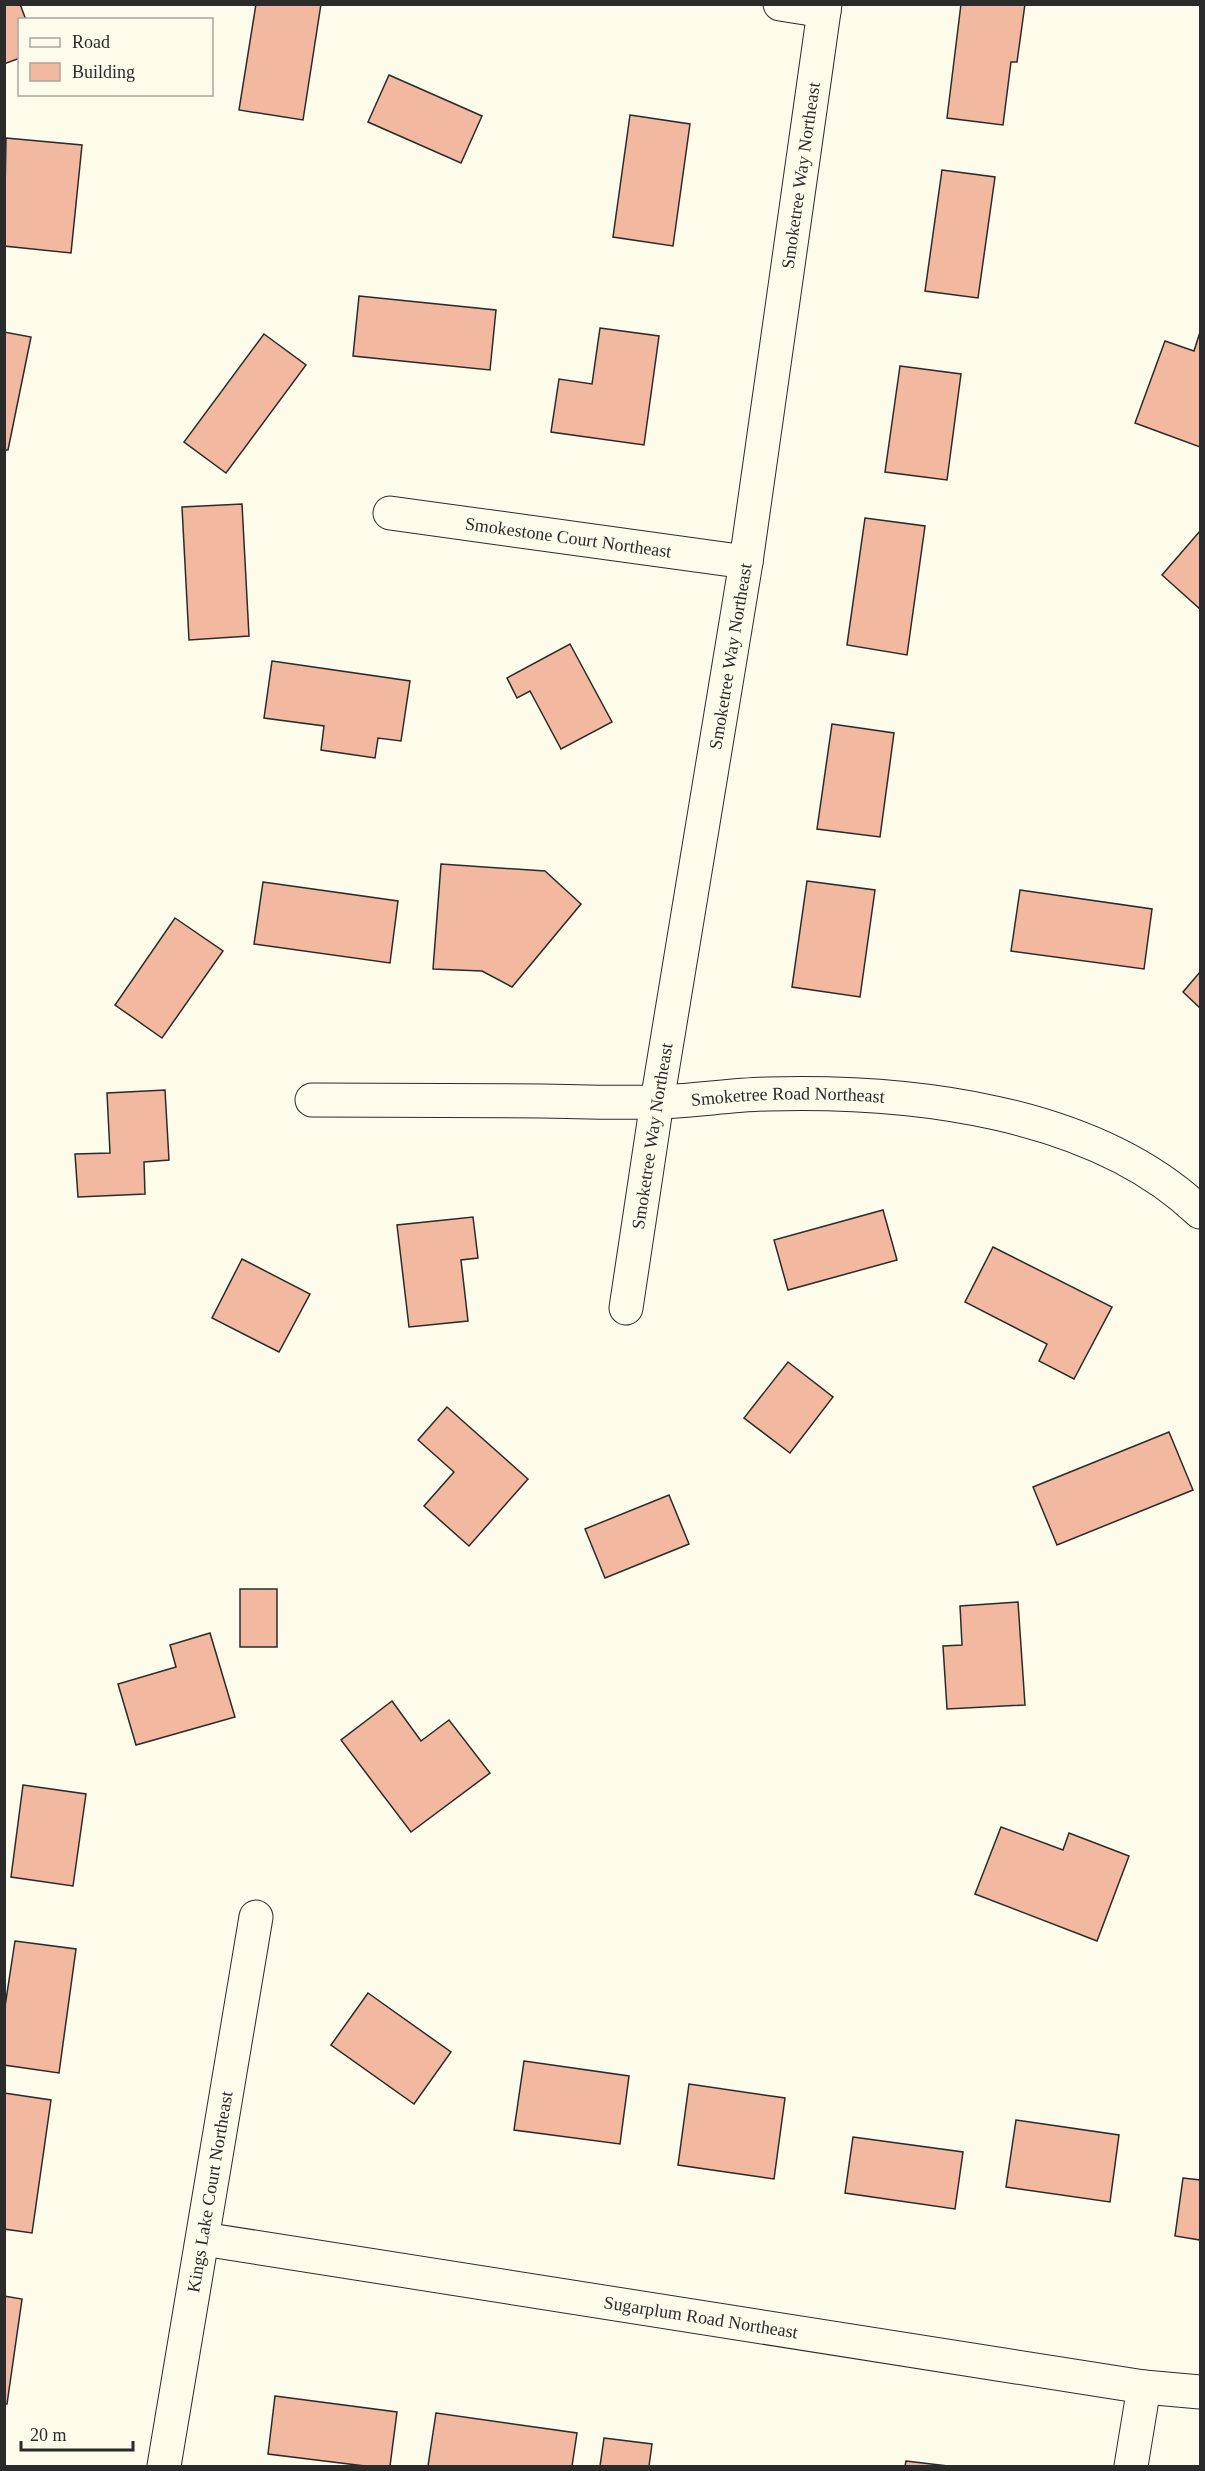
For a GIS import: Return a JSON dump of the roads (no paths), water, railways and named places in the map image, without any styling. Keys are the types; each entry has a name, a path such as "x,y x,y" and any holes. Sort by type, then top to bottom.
{"street":[{"path":"780,4 824,8"},
{"name":"Smoketree Way Northeast","path":"626,1308 657,1102 746,562 824,8"},
{"name":"Smokestone Court Northeast","path":"390,513 746,562"},
{"name":"Smoketree Road Northeast","path":"312,1100 657,1102 766,1094 874,1095 1011,1115 1099,1146 1144,1169 1182,1195 1200,1212"},
{"name":"Kings Lake Court Northeast","path":"164,2466 256,1917"},
{"name":"Sugarplum Road Northeast","path":"203,2239 1144,2386 1200,2392"},
{"path":"1131,2466 1144,2386"}]}
